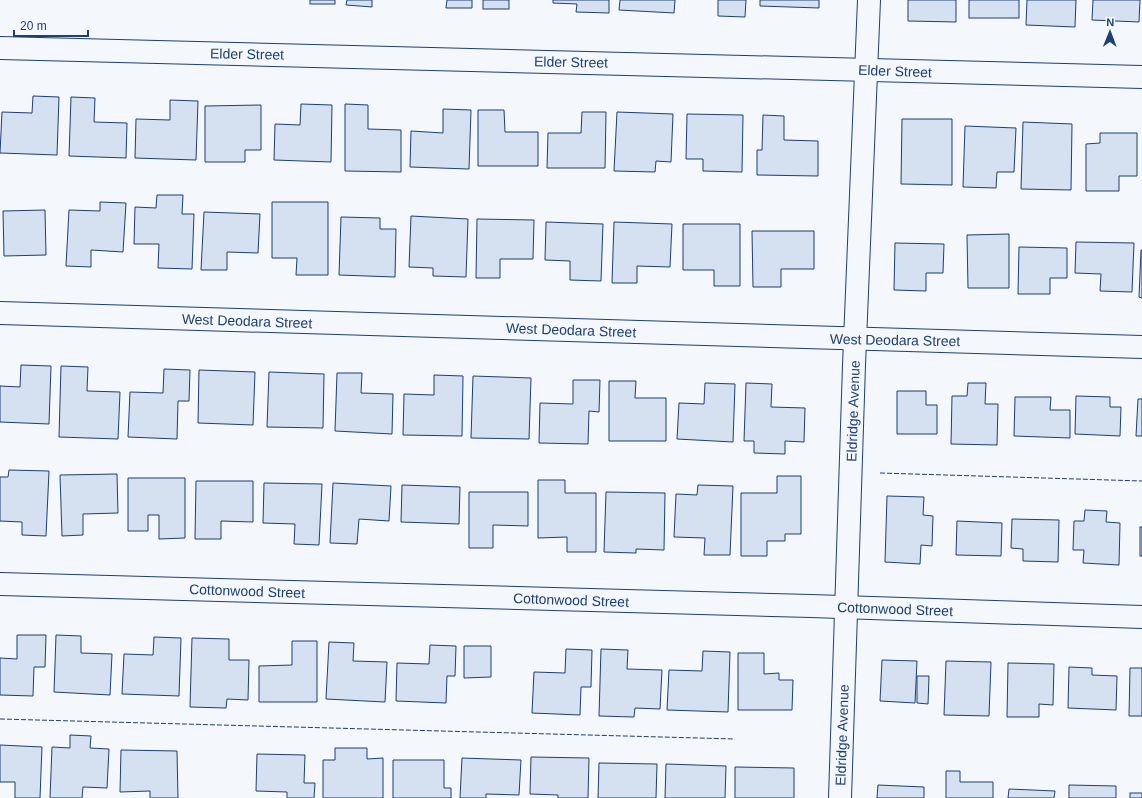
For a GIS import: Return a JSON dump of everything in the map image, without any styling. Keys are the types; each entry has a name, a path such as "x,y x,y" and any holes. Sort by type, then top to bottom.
{"street":[{"name":"Eldridge Avenue","path":"840,798 855,339 869,0"},
{"name":"Elder Street","path":"0,48 1142,77"},
{"name":"West Deodara Street","path":"0,313 1142,347"},
{"name":"Cottonwood Street","path":"0,584 846,607 1142,617"}],"building":[{"path":"310,0 335,0 335,4 310,4"},
{"path":"347,0 372,0 372,7 346,5"},
{"path":"447,0 472,0 472,8 446,8"},
{"path":"483,0 509,0 509,9 483,9"},
{"path":"553,0 609,0 609,13 576,12 577,4 553,3"},
{"path":"620,0 675,0 674,13 619,10"},
{"path":"718,0 746,0 745,17 718,16"},
{"path":"760,0 819,0 819,8 760,6"},
{"path":"908,0 956,0 956,22 908,21"},
{"path":"969,0 1019,0 1019,18 969,18"},
{"path":"1027,0 1076,0 1075,27 1026,25"},
{"path":"1093,0 1140,0 1139,22 1092,20"},
{"path":"33,96 59,97 57,155 0,153 2,112 32,113"},
{"path":"71,97 95,98 94,122 127,123 126,158 69,156"},
{"path":"170,100 198,101 196,160 135,158 136,119 170,120"},
{"path":"301,104 332,105 331,162 274,160 275,124 300,125"},
{"path":"345,104 368,105 368,129 401,130 401,172 345,171"},
{"path":"261,105 261,150 245,150 245,162 205,162 205,106"},
{"path":"443,109 471,110 469,169 410,167 411,131 443,133"},
{"path":"478,110 504,110 505,132 538,132 538,166 478,166"},
{"path":"582,112 606,112 605,168 547,168 548,133 581,133"},
{"path":"617,112 673,114 671,162 656,161 655,172 614,171"},
{"path":"687,114 743,115 742,172 703,171 703,159 686,159"},
{"path":"763,115 784,116 784,140 818,141 818,176 757,175 757,150 762,150"},
{"path":"902,119 952,119 952,185 901,184"},
{"path":"1023,122 1072,124 1071,190 1021,189"},
{"path":"965,126 1016,128 1014,172 997,172 996,188 963,187"},
{"path":"1100,133 1137,133 1137,176 1119,176 1119,191 1086,191 1086,144 1100,143"},
{"path":"157,195 183,195 182,214 194,214 192,269 158,268 159,244 134,244 135,207 156,208"},
{"path":"100,202 126,203 123,252 91,250 91,267 66,266 69,210 100,211"},
{"path":"272,202 328,202 328,275 296,275 297,258 272,258"},
{"path":"45,210 46,255 4,256 3,211"},
{"path":"204,212 260,214 258,253 227,252 227,270 201,270"},
{"path":"411,216 468,219 466,277 433,276 433,268 409,267"},
{"path":"341,217 380,218 380,229 396,229 395,277 339,275"},
{"path":"477,219 534,220 533,259 500,259 500,278 476,278"},
{"path":"546,222 603,224 601,281 570,280 570,261 545,260"},
{"path":"614,222 672,224 670,267 637,266 637,283 612,283"},
{"path":"683,224 740,224 740,286 714,286 714,270 683,270"},
{"path":"752,231 814,231 814,269 781,269 781,287 753,287"},
{"path":"1009,234 1009,288 968,288 967,235"},
{"path":"1076,242 1134,243 1132,292 1100,291 1101,274 1075,273"},
{"path":"895,243 944,244 943,273 926,273 926,291 894,290"},
{"path":"1019,247 1067,248 1067,278 1050,278 1050,294 1018,294"},
{"path":"1142,250 1142,298 1139,297"},
{"path":"21,365 51,366 49,424 0,422 0,386 20,387"},
{"path":"61,366 88,367 87,391 120,392 118,439 59,437"},
{"path":"164,369 190,370 189,401 178,401 177,439 128,437 130,392 163,393"},
{"path":"199,370 255,372 253,425 198,423"},
{"path":"269,372 324,374 323,428 267,427"},
{"path":"337,373 362,373 361,393 393,394 392,434 335,431"},
{"path":"434,375 463,376 462,436 403,435 404,394 434,395"},
{"path":"473,376 531,378 529,439 471,438"},
{"path":"573,380 600,380 599,412 589,411 588,444 539,443 540,403 573,404"},
{"path":"609,381 636,381 635,398 666,398 666,441 609,441"},
{"path":"705,383 735,384 733,442 677,439 679,403 704,404"},
{"path":"746,383 772,384 771,407 805,408 804,442 785,441 785,454 754,453 754,441 744,441"},
{"path":"968,383 986,383 985,404 998,404 997,445 951,444 952,396 967,396"},
{"path":"897,391 926,391 926,405 937,405 937,434 897,434"},
{"path":"1076,396 1110,397 1110,407 1121,407 1120,436 1075,434"},
{"path":"1015,397 1051,397 1050,410 1070,410 1070,438 1014,436"},
{"path":"1138,399 1142,399 1142,436 1136,436"},
{"path":"9,470 49,471 46,536 22,535 22,522 0,521 0,477 8,477"},
{"path":"117,474 118,513 83,514 83,535 62,536 60,475"},
{"path":"777,476 801,476 801,534 785,534 785,541 767,541 767,556 741,556 741,493 777,493"},
{"path":"128,478 185,478 185,538 159,539 159,515 148,515 148,531 128,531"},
{"path":"538,480 565,480 565,493 596,493 596,552 567,552 567,537 538,538"},
{"path":"196,481 253,481 253,522 221,521 221,539 195,539"},
{"path":"264,483 322,484 319,545 294,544 295,524 263,523"},
{"path":"333,483 391,486 389,521 359,519 357,544 330,543"},
{"path":"402,485 460,487 459,524 401,522"},
{"path":"698,485 733,486 730,555 704,555 705,538 674,537 676,494 697,495"},
{"path":"469,492 528,492 528,526 493,525 493,548 469,548"},
{"path":"606,492 665,493 664,550 636,549 636,553 604,552"},
{"path":"887,496 924,497 923,515 933,516 932,546 921,545 920,564 885,562"},
{"path":"1085,510 1107,511 1106,522 1120,523 1119,565 1083,563 1084,550 1073,550 1074,521 1084,521"},
{"path":"1012,519 1059,520 1058,562 1023,561 1023,549 1011,548"},
{"path":"957,521 1002,523 1001,556 956,555"},
{"path":"1140,527 1142,527 1142,556 1140,556"},
{"path":"17,635 46,635 45,667 34,667 33,696 0,695 0,658 17,659"},
{"path":"56,635 81,636 81,653 112,654 110,695 54,692"},
{"path":"154,637 181,638 179,696 122,694 124,654 153,655"},
{"path":"192,638 229,639 229,660 249,660 248,700 227,699 226,708 190,707"},
{"path":"292,641 317,641 317,702 259,702 259,666 292,665"},
{"path":"329,642 354,643 353,661 387,662 385,702 326,699"},
{"path":"430,645 456,646 455,676 447,676 446,703 396,701 397,663 429,664"},
{"path":"464,646 491,646 491,677 464,678"},
{"path":"566,649 592,650 591,687 581,687 580,715 532,713 534,672 565,673"},
{"path":"601,649 628,650 627,669 662,670 660,709 635,708 634,717 599,716"},
{"path":"703,651 730,652 728,712 667,710 669,670 702,671"},
{"path":"738,653 764,653 764,674 779,673 779,680 793,680 792,710 738,710"},
{"path":"882,660 917,661 915,703 880,701"},
{"path":"946,661 991,662 989,716 944,715"},
{"path":"1008,663 1054,664 1053,705 1039,704 1039,717 1007,717"},
{"path":"1069,667 1092,668 1092,675 1117,676 1116,710 1068,708"},
{"path":"1130,668 1142,668 1142,716 1129,716"},
{"path":"917,676 929,676 928,704 917,703"},
{"path":"70,735 91,736 90,748 109,749 107,788 83,787 82,798 50,798 52,747 70,748"},
{"path":"0,745 42,747 40,798 15,798 15,782 0,782"},
{"path":"335,748 367,748 367,759 383,758 383,798 323,798 323,760 335,760"},
{"path":"121,750 177,751 178,798 150,798 150,791 120,792"},
{"path":"257,754 305,755 304,783 315,783 314,798 287,798 287,792 256,791"},
{"path":"531,757 589,758 588,798 558,798 558,795 530,794"},
{"path":"462,758 521,760 519,795 486,794 486,798 460,798"},
{"path":"393,760 444,760 444,788 451,788 451,798 393,798"},
{"path":"599,763 657,764 656,798 598,798"},
{"path":"666,764 726,766 725,798 665,798"},
{"path":"735,767 794,768 794,798 735,798"},
{"path":"946,771 960,771 960,782 993,782 993,798 946,798"},
{"path":"878,785 924,787 924,798 877,798"},
{"path":"1069,785 1116,786 1116,798 1069,798"},
{"path":"1009,789 1055,791 1054,798 1008,798"},
{"path":"1130,793 1142,793 1142,798 1130,798"}],"fence":[{"path":"880,473 1142,481"},
{"path":"0,719 735,739"}]}
